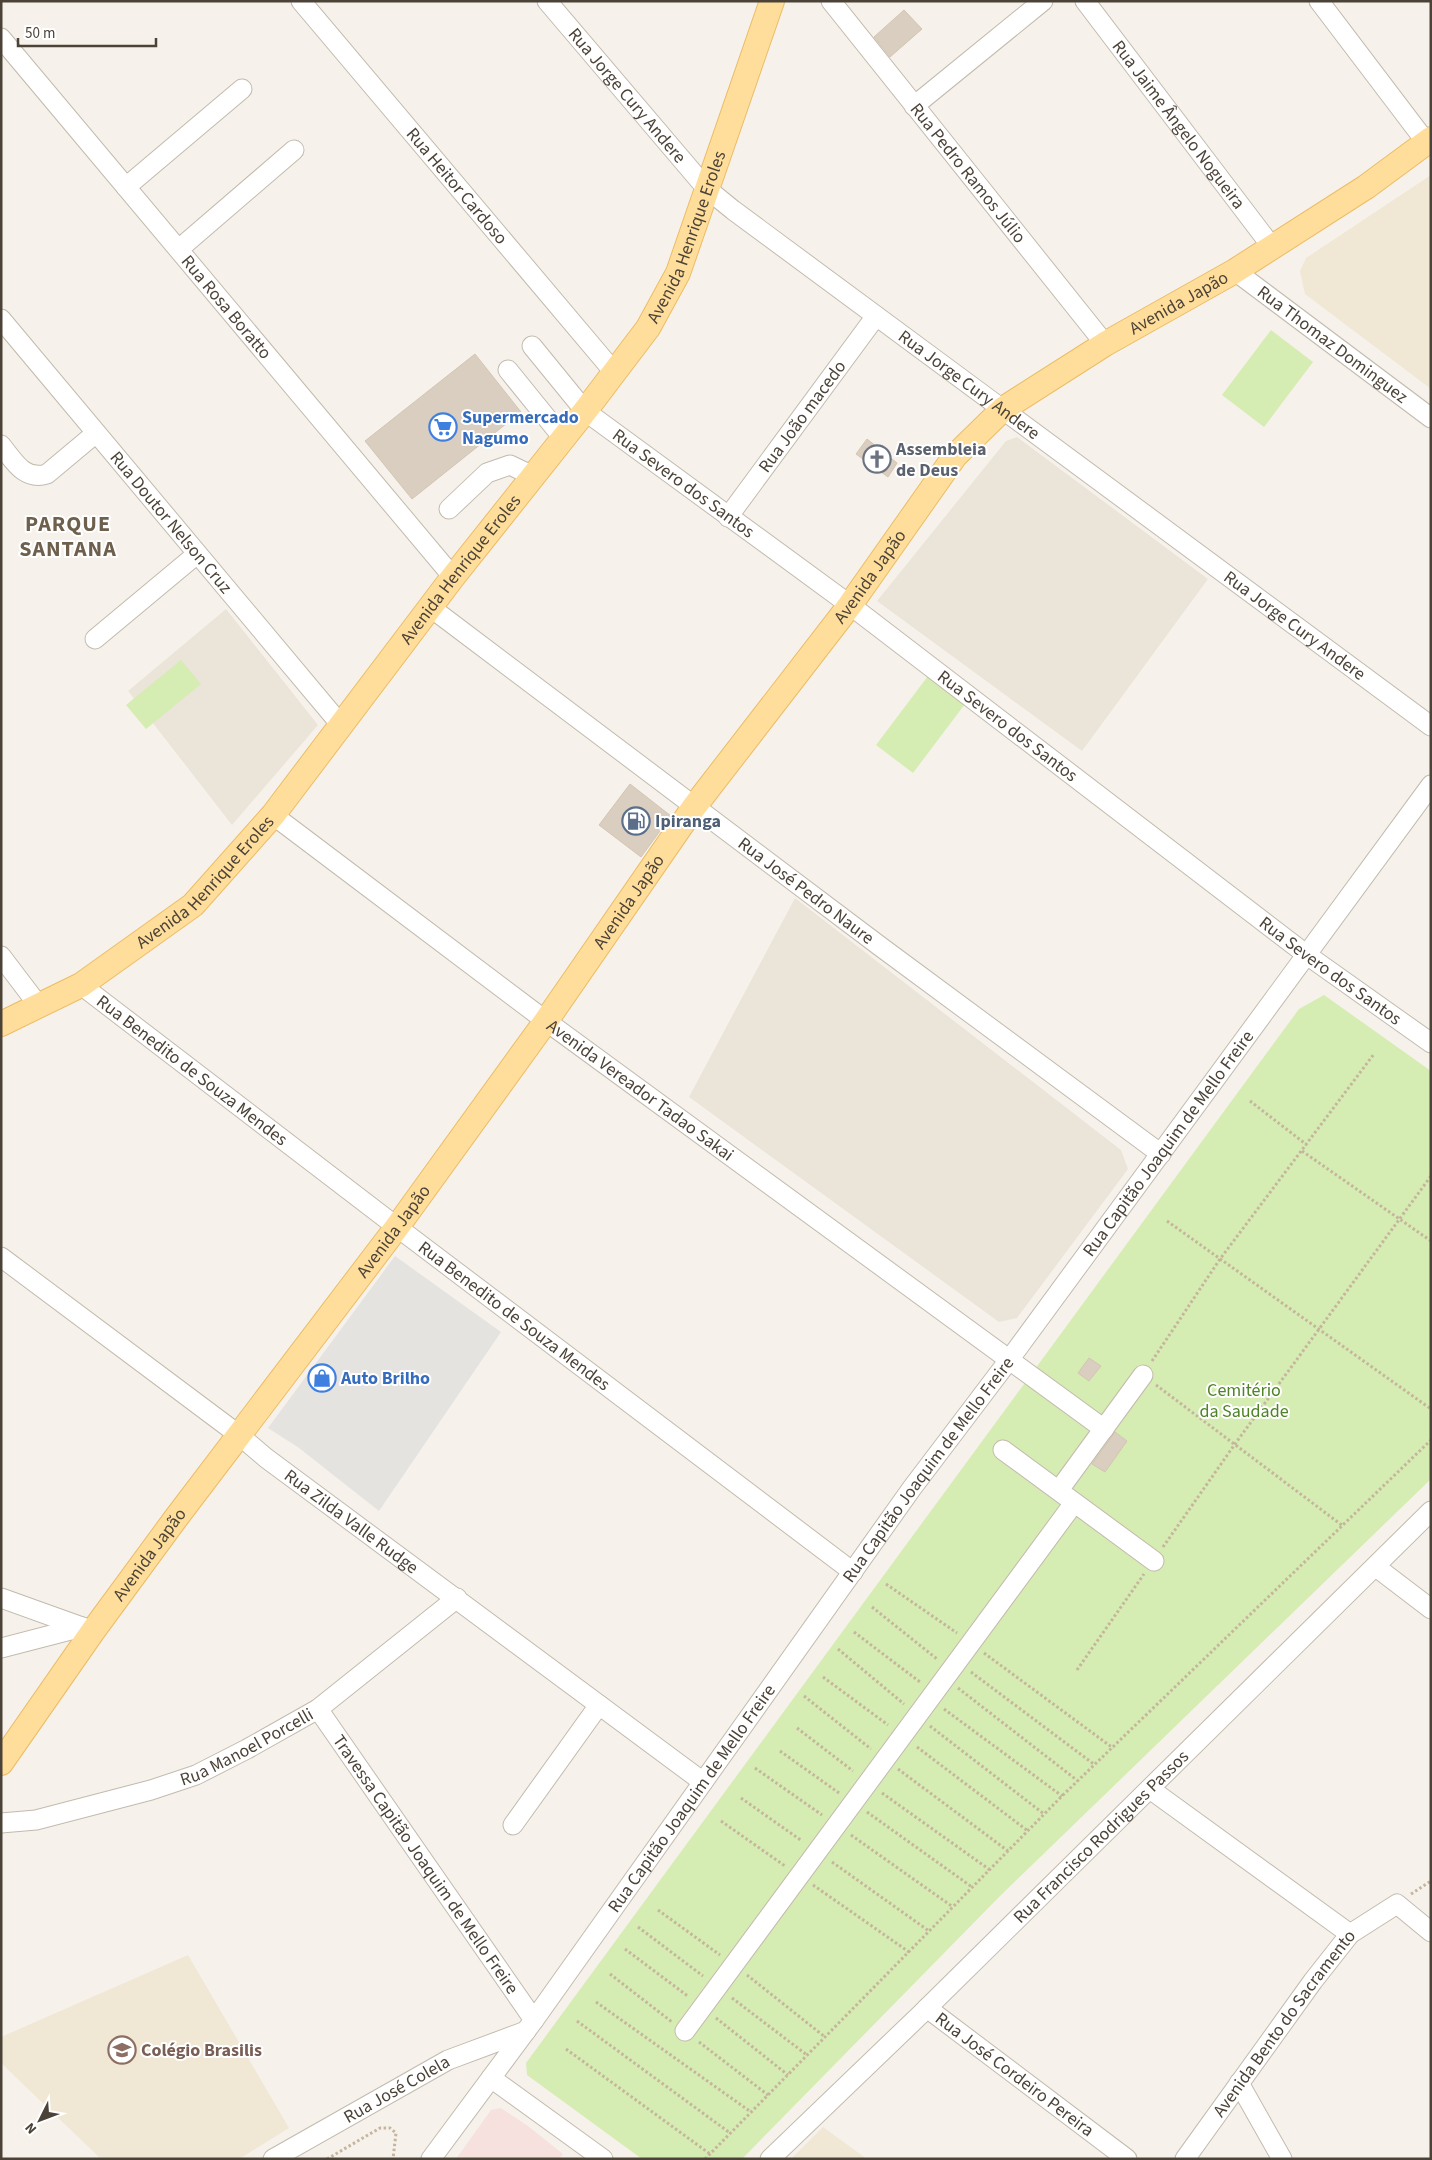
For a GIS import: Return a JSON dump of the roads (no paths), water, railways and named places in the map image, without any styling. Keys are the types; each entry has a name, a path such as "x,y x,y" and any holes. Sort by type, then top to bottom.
{"main road":[{"name":"Avenida Henrique Eroles","path":"1,1024 81,985 193,905 273,815 453,576 585,411 648,328 678,273 772,1"},
{"name":"Avenida Japão","path":"1,1763 87,1629 239,1435 397,1227 546,1021 694,807 850,605 955,456 1003,409 1105,344 1235,271 1366,187 1428,141"}],"street":[{"name":"Rua Heitor Cardoso","path":"301,1 614,372"},
{"name":"Rua Jorge Cury Andere","path":"547,1 706,188 1431,726"},
{"name":"Rua Pedro Ramos Júlio","path":"831,1 1105,344"},
{"path":"914,106 1043,1"},
{"name":"Rua Jaime Ângelo Nogueira","path":"1085,1 1272,247"},
{"path":"1319,1 1428,141"},
{"name":"Rua Rosa Boratto","path":"1,38 453,576"},
{"path":"126,187 242,89"},
{"path":"179,249 294,150"},
{"name":"Rua Thomaz Dominguez","path":"1235,271 1431,418"},
{"name":"Rua João macedo","path":"728,517 876,316"},
{"name":"Rua Doutor Nelson Cruz","path":"1,319 341,725"},
{"name":"Rua Severo dos Santos","path":"532,346 585,411 850,605 1307,955 1431,1044"},
{"path":"508,370 563,438"},
{"path":"1,445 22,470 38,477 47,474 96,433"},
{"path":"449,509 487,473 510,465 533,476"},
{"path":"95,638 198,554"},
{"name":"Rua José Pedro Naure","path":"430,607 694,807 1162,1154"},
{"name":"Rua Capitão Joaquim de Mello Freire","path":"430,2159 530,2026 912,1488 1010,1360 1431,785"},
{"name":"Avenida Vereador Tadao Sakai","path":"273,815 546,1021 1104,1429"},
{"path":"1,956 39,1006"},
{"name":"Rua Benedito de Souza Mendes","path":"81,985 853,1572"},
{"name":"Rua Zilda Valle Rudge","path":"1,1257 239,1435 266,1458 703,1782"},
{"path":"1059,1490 1143,1375"},
{"path":"1003,1450 1154,1560"},
{"path":"685,2032 1074,1503"},
{"name":"Rua Francisco Rodrigues Passos","path":"770,2159 927,2008 1431,1511"},
{"path":"1376,1567 1431,1609"},
{"path":"1,1598 87,1629"},
{"name":"Rua Manoel Porcelli","path":"1,1823 36,1820 151,1790 196,1775 318,1709 457,1598"},
{"path":"1,1648 87,1629"},
{"path":"514,1825 599,1705"},
{"name":"Travessa Capitão Joaquim de Mello Freire","path":"318,1709 530,2026"},
{"path":"1150,1789 1350,1934"},
{"name":"Avenida Bento do Sacramento","path":"1185,2159 1313,1981 1350,1934 1397,1904 1431,1932"},
{"name":"Rua José Cordeiro Pereira","path":"927,2008 1127,2159"},
{"name":"Rua José Colela","path":"274,2159 448,2060 530,2026"},
{"path":"491,2078 603,2159"},
{"path":"1239,2083 1282,2159"}],"place":[{"name":"Supermercado Nagumo","path":"443,427"},
{"name":"Assembleia de Deus","path":"877,459"},
{"name":"Ipiranga","path":"636,821"},
{"name":"Auto Brilho","path":"322,1378"},
{"name":"Colégio Brasilis","path":"122,2050"}],"district":[{"name":"PARQUE SANTANA","path":"68,536"}],"park label":[{"name":"Cemitério da Saudade","path":"1244,1400"}]}
